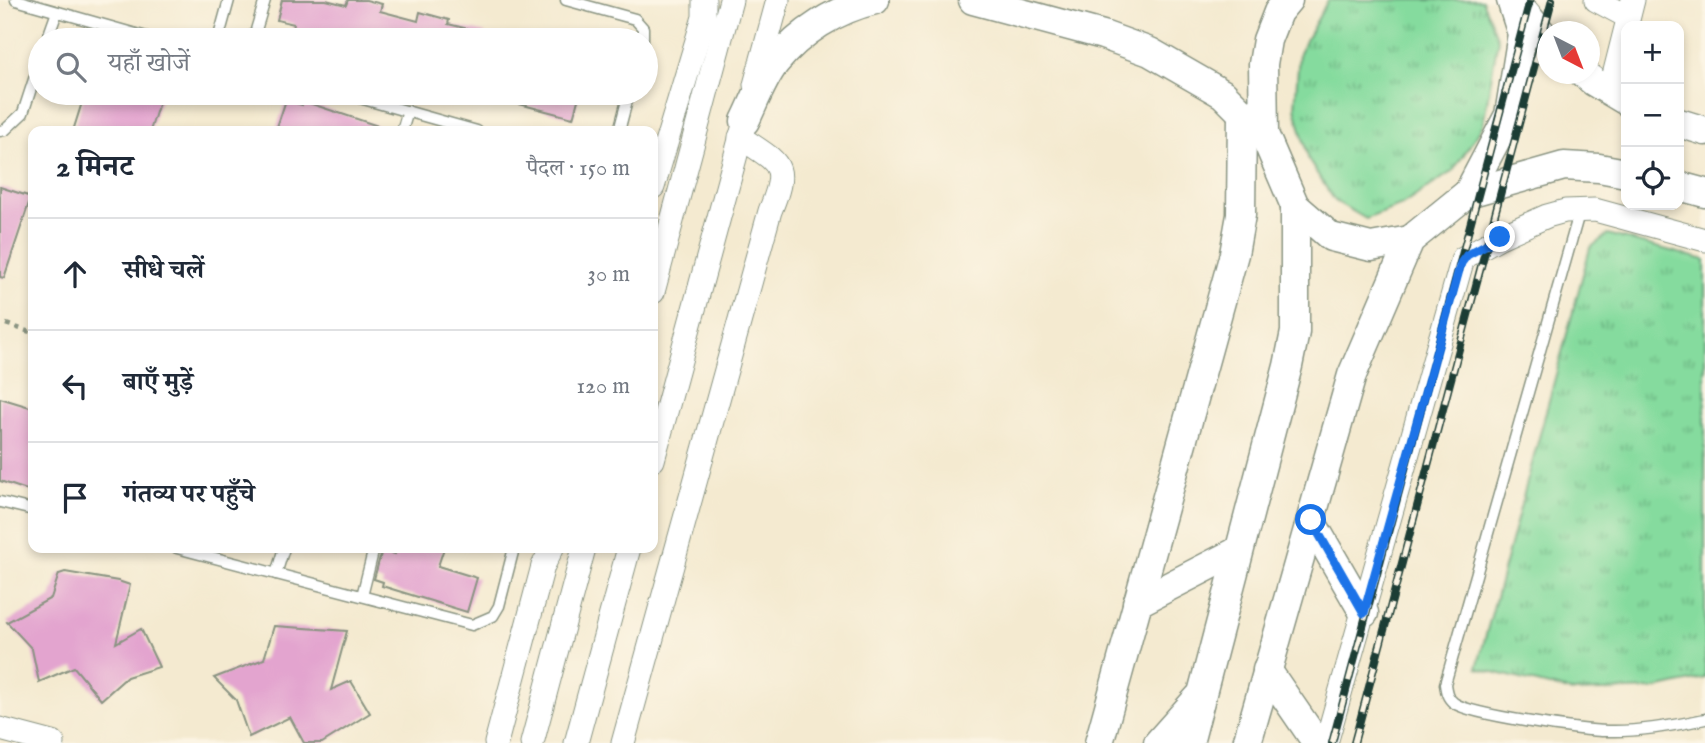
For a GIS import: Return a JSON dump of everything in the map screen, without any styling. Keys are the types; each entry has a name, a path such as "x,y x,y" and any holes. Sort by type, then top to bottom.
{"street":[{"path":"658,170 704,17 704,0"},
{"path":"658,273 731,0"},
{"path":"658,442 778,0"},
{"path":"743,129 774,64 808,30 855,4 875,0"},
{"path":"973,0 1103,35 1150,52 1223,94 1264,134 1295,206 1295,332 1189,743"},
{"path":"1264,134 1263,64 1267,40 1278,12 1288,0"},
{"path":"1512,0 1537,28"},
{"path":"1247,743 1352,375 1410,240 1468,193 1509,116 1522,34 1512,0"},
{"path":"1596,0 1598,3 1630,9 1618,96 1599,84"},
{"path":"1099,743 1234,254 1241,215 1242,112"},
{"path":"1684,125 1705,131"},
{"path":"623,743 782,175 777,163 743,129"},
{"path":"1468,193 1564,166 1621,172"},
{"path":"1684,188 1705,193"},
{"path":"1295,206 1331,237 1370,247 1410,240"},
{"path":"1326,743 1463,258 1500,237 1565,211 1595,210 1705,240"},
{"path":"1311,520 1364,613"},
{"path":"1137,603 1238,551"},
{"path":"532,743 583,553"},
{"path":"576,743 628,553"},
{"path":"496,743 548,554"},
{"path":"1266,670 1317,743"},
{"path":"1158,743 1202,694"},
{"path":"0,729 53,743"}],"lane":[{"path":"16,0 114,28"},
{"path":"221,28 229,0"},
{"path":"257,28 265,0"},
{"path":"566,0 635,19 643,28"},
{"path":"51,28 57,12"},
{"path":"0,131 5,130 23,113 28,98"},
{"path":"386,105 460,126"},
{"path":"620,126 626,105"},
{"path":"404,126 408,111"},
{"path":"1580,210 1445,684 1448,697 1455,704 1471,709 1556,726 1609,732 1705,719"},
{"path":"0,502 28,509"},
{"path":"197,553 472,625 493,616 499,606 513,553"},
{"path":"276,573 282,553"},
{"path":"362,596 373,553"}],"path":[{"path":"6,324 28,331"}],"green space":[{"path":"1328,0 1482,0 1498,39 1483,125 1453,171 1402,205 1366,219 1335,201 1309,161 1295,108 1299,53"},
{"path":"1608,234 1705,260 1705,678 1656,689 1573,692 1477,668 1590,248"}],"building":[{"path":"282,0 326,0 346,5 348,0 366,0 382,4 380,11 418,21 420,12 449,20 448,24 464,28 293,28 294,24 277,20"},
{"path":"81,105 158,105 152,126 75,126"},
{"path":"284,105 315,105 378,126 277,126"},
{"path":"523,105 577,105 573,118"},
{"path":"0,187 28,196 28,206 4,278 0,277"},
{"path":"0,398 28,406 28,490 0,481"},
{"path":"381,553 442,553 438,566 477,578 467,612 382,586 383,582 374,579"},
{"path":"65,572 130,585 116,643 141,629 159,667 127,677 101,700 74,667 39,682 32,649 7,622 51,598 59,574"},
{"path":"274,626 347,631 331,690 351,681 370,713 322,743 304,743 290,717 249,737 236,700 214,678 264,659"}],"railway":[{"path":"1332,743 1530,0"},
{"path":"1354,743 1552,0"}],"route":[{"path":"1311,520 1364,613 1461,263 1467,255 1500,237"}]}
